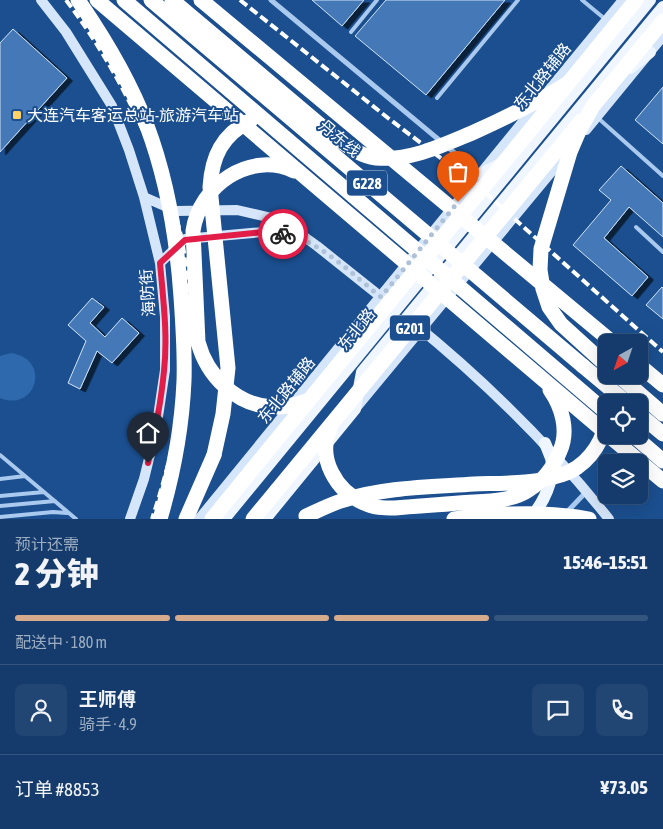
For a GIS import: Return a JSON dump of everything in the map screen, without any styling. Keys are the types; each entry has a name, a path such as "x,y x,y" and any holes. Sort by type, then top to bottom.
{"highway":[{"path":"78,0 96,26 125,77 147,125 163,176 174,225 183,333 184,381 178,441 160,519"},
{"path":"97,0 598,426"},
{"path":"124,0 598,404"},
{"name":"丹东线","path":"151,0 583,366 599,385 602,394"},
{"path":"172,0 332,135 354,150 374,158 397,158 437,148 530,106 568,83"},
{"path":"201,0 602,334"},
{"name":"东北路","path":"212,519 636,0"},
{"name":"G201","path":"253,519 594,115 663,21"},
{"path":"594,115 579,131 570,152 541,248 540,270 543,289 549,306 561,324 598,358"},
{"path":"186,519 214,455 223,414 228,368 210,187 211,170 215,157 231,134 241,125 252,120 273,118 286,121 303,129"},
{"path":"306,178 276,165 262,165 234,173 222,181 201,205 195,218 193,231 198,342 208,368 215,378 228,390 256,404 285,407 309,400"},
{"path":"583,366 616,394"},
{"path":"648,372 663,385"},
{"path":"334,421 327,436 325,450 328,464 334,477 342,487 352,497 365,504 380,508 395,508 505,499 530,489 544,477 555,463 562,448 563,416 557,399 544,380"},
{"path":"628,384 663,414"},
{"path":"648,422 663,434"},
{"path":"300,519 342,501 384,492 534,481 562,475 581,466 599,444"},
{"path":"619,444 663,482"},
{"path":"643,444 663,461"},
{"path":"454,519 518,514 589,519"}],"main road":[{"name":"东北路","path":"224,519 650,0"},
{"path":"265,519 355,409 362,372 663,7"},
{"path":"594,115 635,40"},
{"path":"578,110 650,52"},
{"path":"481,174 524,152"},
{"path":"536,161 550,173"},
{"path":"529,519 542,502 552,474 551,459 545,443"}],"street":[{"name":"海防街","path":"41,0 66,32 112,106 144,197 160,263 165,317 164,370 154,439 144,479 130,519"},
{"path":"271,0 481,174"},
{"name":"东北路辅路","path":"200,519 623,0"},
{"path":"355,409 550,173 594,115 663,36"},
{"path":"144,197 176,211 237,210 272,218 288,225 317,246 457,359 517,414 545,443 609,519"},
{"path":"160,263 185,240 263,232 290,235 317,246"},
{"path":"560,519 587,491"}],"lane":[{"path":"351,32 377,0"},
{"path":"436,98 518,0"},
{"path":"582,0 606,20"},
{"path":"594,115 663,176"},
{"path":"636,227 663,252"},
{"path":"0,455 76,519"},
{"path":"0,479 25,476"},
{"path":"0,496 44,492"},
{"path":"0,506 55,501"},
{"path":"0,517 69,513"}],"shaded area":[{"path":"11,353 24,357 32,365 35,374 30,392 23,398 12,401 0,398 0,356"}],"building":[{"path":"312,0 364,0 342,26"},
{"path":"386,0 505,0 426,95 355,36"},
{"name":"大连汽车客运总站-旅游汽车站","path":"13,29 67,78 0,152 0,43"},
{"path":"663,87 663,144 635,120"},
{"path":"621,166 663,203 663,237 629,207 604,238 648,277 632,296 573,245 611,200 599,190"},
{"path":"663,288 663,319 646,305"},
{"path":"92,298 104,307 90,323 105,337 122,318 139,333 112,363 97,351 80,389 68,383 86,341 68,325"}],"railway":[{"path":"66,0 82,22 123,89 156,161 182,240 186,280 186,360 174,439 152,519"},
{"path":"240,0 388,118 480,188 663,352"}],"way so far":[{"path":"283,234 317,246 381,297 458,202"}],"place":[{"name":"大连汽车客运总站-旅游汽车站","path":"17,115"}],"route":[{"path":"148,463 156,430 164,370 165,317 160,263 185,240 263,232 283,234"}]}
